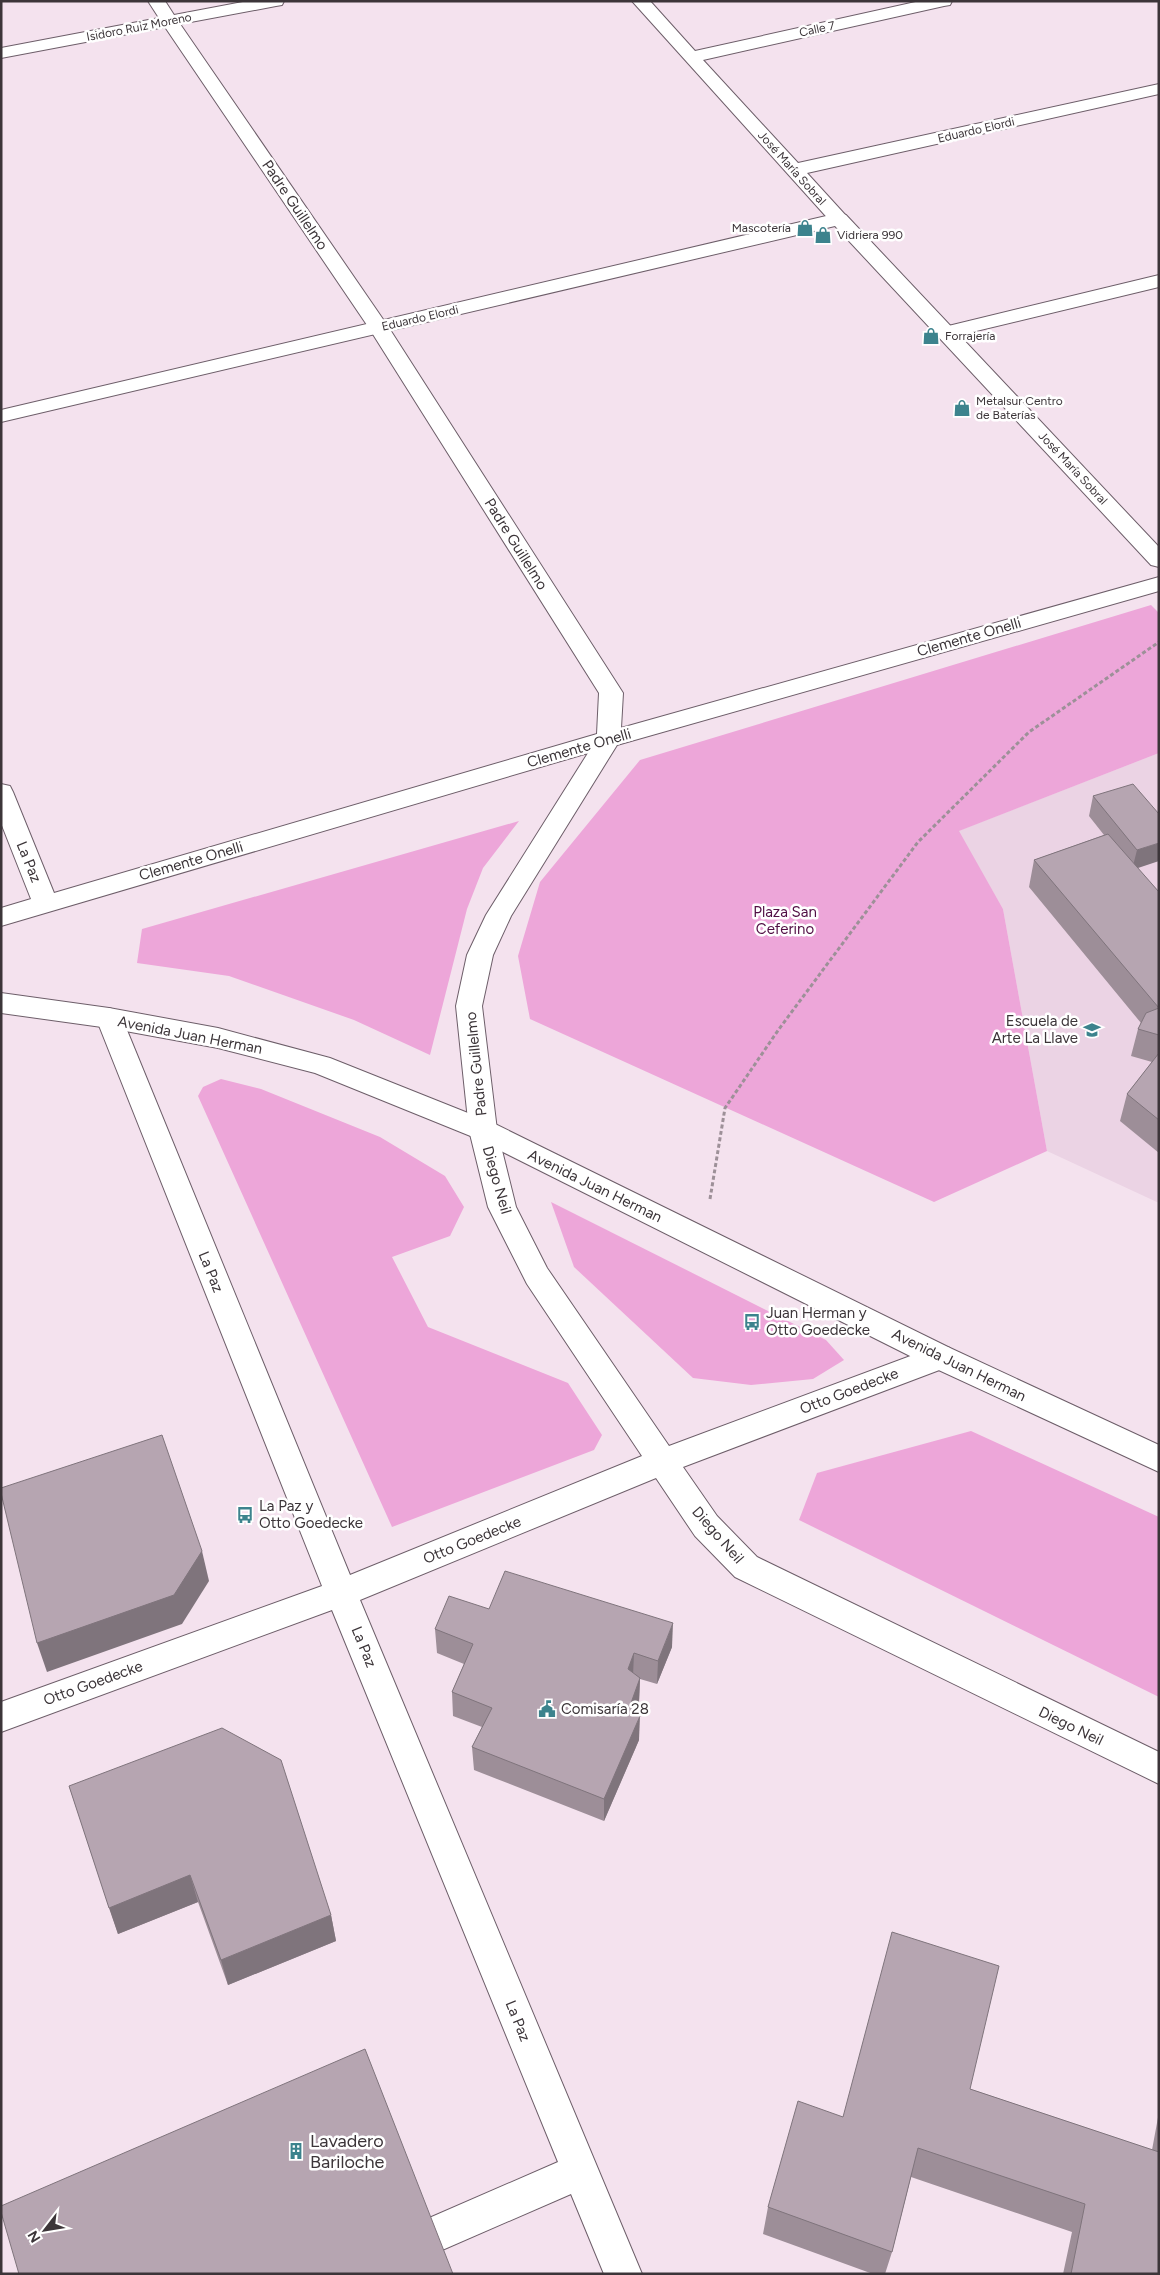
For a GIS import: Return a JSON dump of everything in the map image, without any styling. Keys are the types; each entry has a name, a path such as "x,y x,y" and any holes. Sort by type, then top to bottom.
{"street":[{"name":"Padre Guillelmo","path":"156,1 379,328 611,693 609,739 499,915 480,955 469,1006 483,1130"},
{"name":"Isidoro Ruiz Moreno","path":"1,53 276,1"},
{"name":"José María Sobral","path":"640,1 838,219 947,332 1159,560"},
{"name":"Calle 7","path":"691,57 944,1"},
{"name":"Eduardo Elordi","path":"794,170 1159,89"},
{"name":"Eduardo Elordi","path":"1,416 838,219"},
{"path":"947,332 1159,281"},
{"name":"Clemente Onelli","path":"1,917 609,739 1159,584"},
{"name":"La Paz","path":"1,792 46,904"},
{"name":"Avenida Juan Herman","path":"1,1003 108,1018 218,1038 321,1065 483,1130 940,1357 1159,1459"},
{"name":"La Paz","path":"108,1018 341,1593 623,2274"},
{"name":"Diego Neil","path":"483,1130 502,1207 537,1276 706,1526 746,1567 1159,1769"},
{"name":"Otto Goedecke","path":"1,1717 341,1593 662,1462 940,1357"},
{"path":"433,2235 580,2171"}],"path":[{"path":"703,1240 725,1108 779,1029 918,842 1029,732 1159,642"}],"shaded area":[{"name":"Escuela de Arte La Llave","path":"1159,753 1159,1203 1047,1151 1003,909 958,831"}],"green space":[{"name":"Plaza San Ceferino","path":"1151,605 1159,613 1159,753 959,831 1003,909 1047,1151 934,1202 530,1019 518,956 540,882 640,760"},
{"path":"519,821 483,868 467,909 430,1055 354,1020 229,976 137,963 142,929"},
{"path":"221,1079 261,1089 380,1137 445,1176 464,1207 450,1236 392,1257 428,1327 568,1383 602,1435 594,1450 392,1527 198,1096 203,1087"},
{"path":"551,1202 826,1340 844,1360 813,1379 751,1385 693,1378 574,1267"},
{"path":"971,1431 1159,1517 1159,1697 799,1520 817,1473"}],"building":[{"path":"1133,784 1159,814 1159,843 1137,850 1093,796"},
{"path":"1108,834 1159,892 1159,1008 1034,860"},
{"path":"1159,1008 1159,1035 1138,1029 1146,1013"},
{"path":"1159,1053 1159,1120 1127,1094"},
{"path":"162,1435 202,1551 174,1595 37,1643 1,1488"},
{"name":"Comisaría 28","path":"505,1571 673,1623 658,1661 634,1653 628,1669 640,1678 631,1703 640,1716 604,1799 472,1747 492,1708 452,1692 473,1644 435,1629 449,1596 489,1609"},
{"path":"222,1728 281,1760 331,1915 221,1960 190,1875 109,1908 69,1786"},
{"path":"892,1932 999,1966 970,2089 1159,2152 1159,2274 1071,2274 1085,2204 918,2148 892,2252 768,2207 798,2101 843,2117"},
{"name":"Lavadero Bariloche","path":"365,2049 453,2274 19,2274 1,2212 1,2206"}],"place":[{"name":"Mascotería","path":"805,228"},
{"name":"Vidriera 990","path":"823,235"},
{"name":"Forrajería","path":"931,336"},
{"name":"Metalsur Centro de Baterías","path":"962,408"},
{"name":"Escuela de Arte La Llave","path":"1092,1030"},
{"name":"Juan Herman y Otto Goedecke","path":"752,1322"},
{"name":"La Paz y Otto Goedecke","path":"245,1515"},
{"name":"Comisaría 28","path":"547,1709"},
{"name":"Lavadero Bariloche","path":"296,2151"}]}
